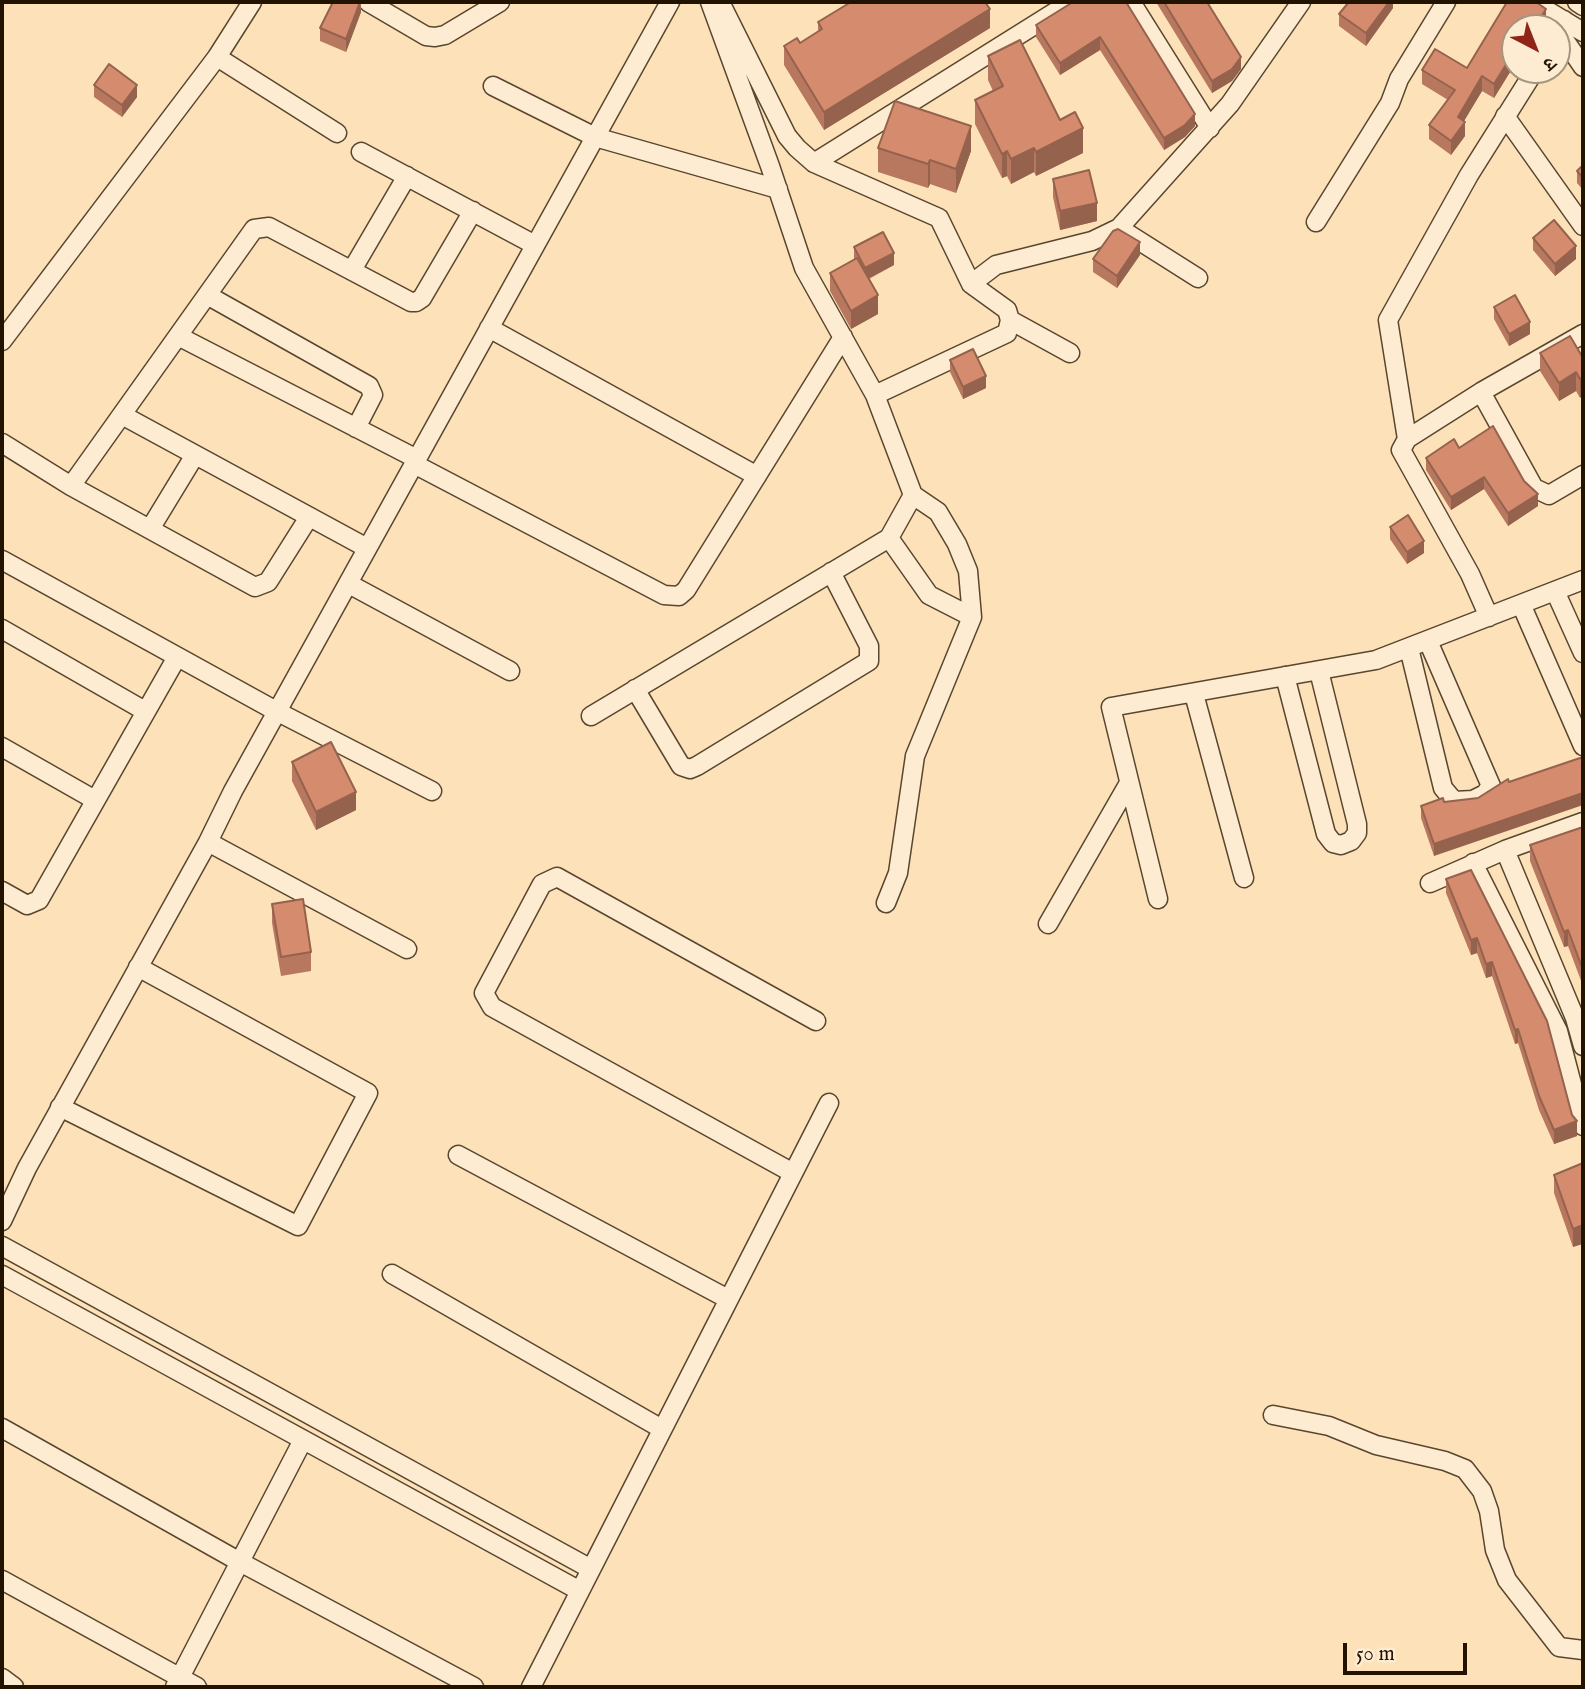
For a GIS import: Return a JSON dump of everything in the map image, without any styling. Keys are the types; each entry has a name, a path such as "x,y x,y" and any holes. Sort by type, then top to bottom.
{"street":[{"path":"2,341 217,57 252,2"},
{"path":"368,2 426,36 435,37 445,35 500,2"},
{"path":"2,1221 60,1107 208,842 276,711 349,584 670,2"},
{"path":"710,2 804,268 875,395 914,495 938,512 957,544 968,570 972,617 915,756 898,873 886,903"},
{"path":"720,2 787,136 814,163 939,218 971,285 1007,310 1010,320 1007,333 875,395"},
{"path":"814,163 1071,2"},
{"path":"1131,2 1210,128"},
{"path":"971,285 996,265 1093,241 1119,228 1210,128 1301,2"},
{"path":"1316,222 1390,103 1399,79 1446,2"},
{"path":"1577,2 1583,6"},
{"path":"1571,47 1583,67"},
{"path":"217,57 337,132"},
{"path":"1407,439 1388,320 1526,84"},
{"path":"493,86 595,137 778,189"},
{"path":"1505,117 1583,226"},
{"path":"361,152 535,245"},
{"path":"352,270 407,176"},
{"path":"71,486 254,229 261,226 270,227 411,302 416,302 422,298 473,211"},
{"path":"1119,228 1198,278"},
{"path":"207,295 369,386 373,395 356,428"},
{"path":"1010,320 1070,353"},
{"path":"489,328 757,476"},
{"path":"1489,617 1470,574 1401,450 1407,439 1481,392 1583,334"},
{"path":"178,336 671,597 686,590 843,337"},
{"path":"1481,392 1534,488 1549,495 1583,475"},
{"path":"122,415 367,548"},
{"path":"2,443 71,486 255,587 268,582 309,517"},
{"path":"150,529 195,455"},
{"path":"591,716 889,538 914,495"},
{"path":"889,538 929,595 972,617"},
{"path":"2,560 276,711 432,791"},
{"path":"635,689 685,769 690,769 721,751 869,661 869,646 831,572"},
{"path":"1158,899 1111,707 1376,660 1583,580"},
{"path":"349,584 510,671"},
{"path":"1555,591 1583,653"},
{"path":"1521,604 1583,746"},
{"path":"2,629 145,711"},
{"path":"1409,648 1443,788 1454,801 1473,800 1485,794 1491,786 1428,641"},
{"path":"2,891 27,905 39,900 177,657"},
{"path":"1285,677 1325,834 1333,843 1341,845 1357,833 1357,824 1319,671"},
{"path":"1194,694 1244,878"},
{"path":"2,747 95,800"},
{"path":"1048,924 1129,783"},
{"path":"1430,883 1505,850 1583,822"},
{"path":"208,842 407,949"},
{"path":"1505,850 1575,1018 1583,1046"},
{"path":"1473,863 1558,1031 1583,1126"},
{"path":"793,1172 492,1007 484,993 542,884 557,877 816,1021"},
{"path":"60,1107 298,1226 368,1093 138,967"},
{"path":"531,1687 829,1103"},
{"path":"458,1154 728,1299"},
{"path":"2,1246 591,1569"},
{"path":"392,1274 662,1429"},
{"path":"2,1275 580,1591"},
{"path":"1273,1415 1329,1426 1376,1445 1445,1461 1465,1469 1482,1491 1489,1511 1495,1550 1507,1580 1559,1647 1583,1650"},
{"path":"2,1428 240,1562 474,1687"},
{"path":"178,1682 303,1440"},
{"path":"2,1580 178,1682 197,1687"},
{"path":"2,1678 14,1687"}],"building":[{"path":"333,2 360,2 346,39 320,28"},
{"path":"851,2 985,2 990,9 824,112 784,46 797,38 800,43 822,29 818,22"},
{"path":"1073,2 1126,2 1195,114 1185,125 1164,138 1100,37 1060,63 1036,25"},
{"path":"1164,2 1207,2 1241,57 1232,69 1212,81"},
{"path":"1349,2 1389,2 1366,33 1339,14"},
{"path":"1507,2 1536,2 1546,9 1543,14 1501,14 1501,73 1494,84 1482,76 1458,117 1465,122 1451,141 1429,125 1455,90 1422,70 1435,49 1467,68"},
{"path":"1020,40 1060,120 1075,112 1083,128 1036,152 1034,148 1011,159 1007,151 1002,154 975,100 1003,86 988,56"},
{"path":"109,64 137,85 122,105 94,85"},
{"path":"895,101 971,126 956,169 930,160 928,164 878,148"},
{"path":"1583,165 1583,178 1577,171"},
{"path":"1089,170 1097,203 1060,211 1053,179"},
{"path":"1554,220 1576,246 1555,264 1533,238"},
{"path":"1118,229 1140,242 1117,276 1093,259 1113,231"},
{"path":"883,232 894,253 865,268 854,247"},
{"path":"857,258 878,295 851,311 830,273"},
{"path":"1515,295 1530,322 1509,334 1494,307"},
{"path":"1570,336 1583,358 1583,377 1580,379 1576,372 1559,383 1540,353"},
{"path":"973,349 986,376 963,387 950,360"},
{"path":"1493,426 1524,481 1538,494 1508,513 1484,477 1451,497 1426,458 1454,439 1459,448"},
{"path":"1408,515 1424,541 1407,552 1390,527"},
{"path":"331,742 356,792 316,812 292,762"},
{"path":"1583,757 1583,793 1434,844 1421,806 1443,798 1444,802 1478,798 1508,779 1509,782"},
{"path":"1583,827 1583,970 1568,930 1564,932 1530,845"},
{"path":"1471,870 1547,1021 1572,1115 1577,1121 1554,1130 1539,1096 1518,1029 1515,1030 1492,962 1486,964 1477,938 1471,940 1446,879"},
{"path":"303,899 311,952 281,957 272,904"},
{"path":"1583,1163 1583,1225 1573,1229 1554,1175"}]}
